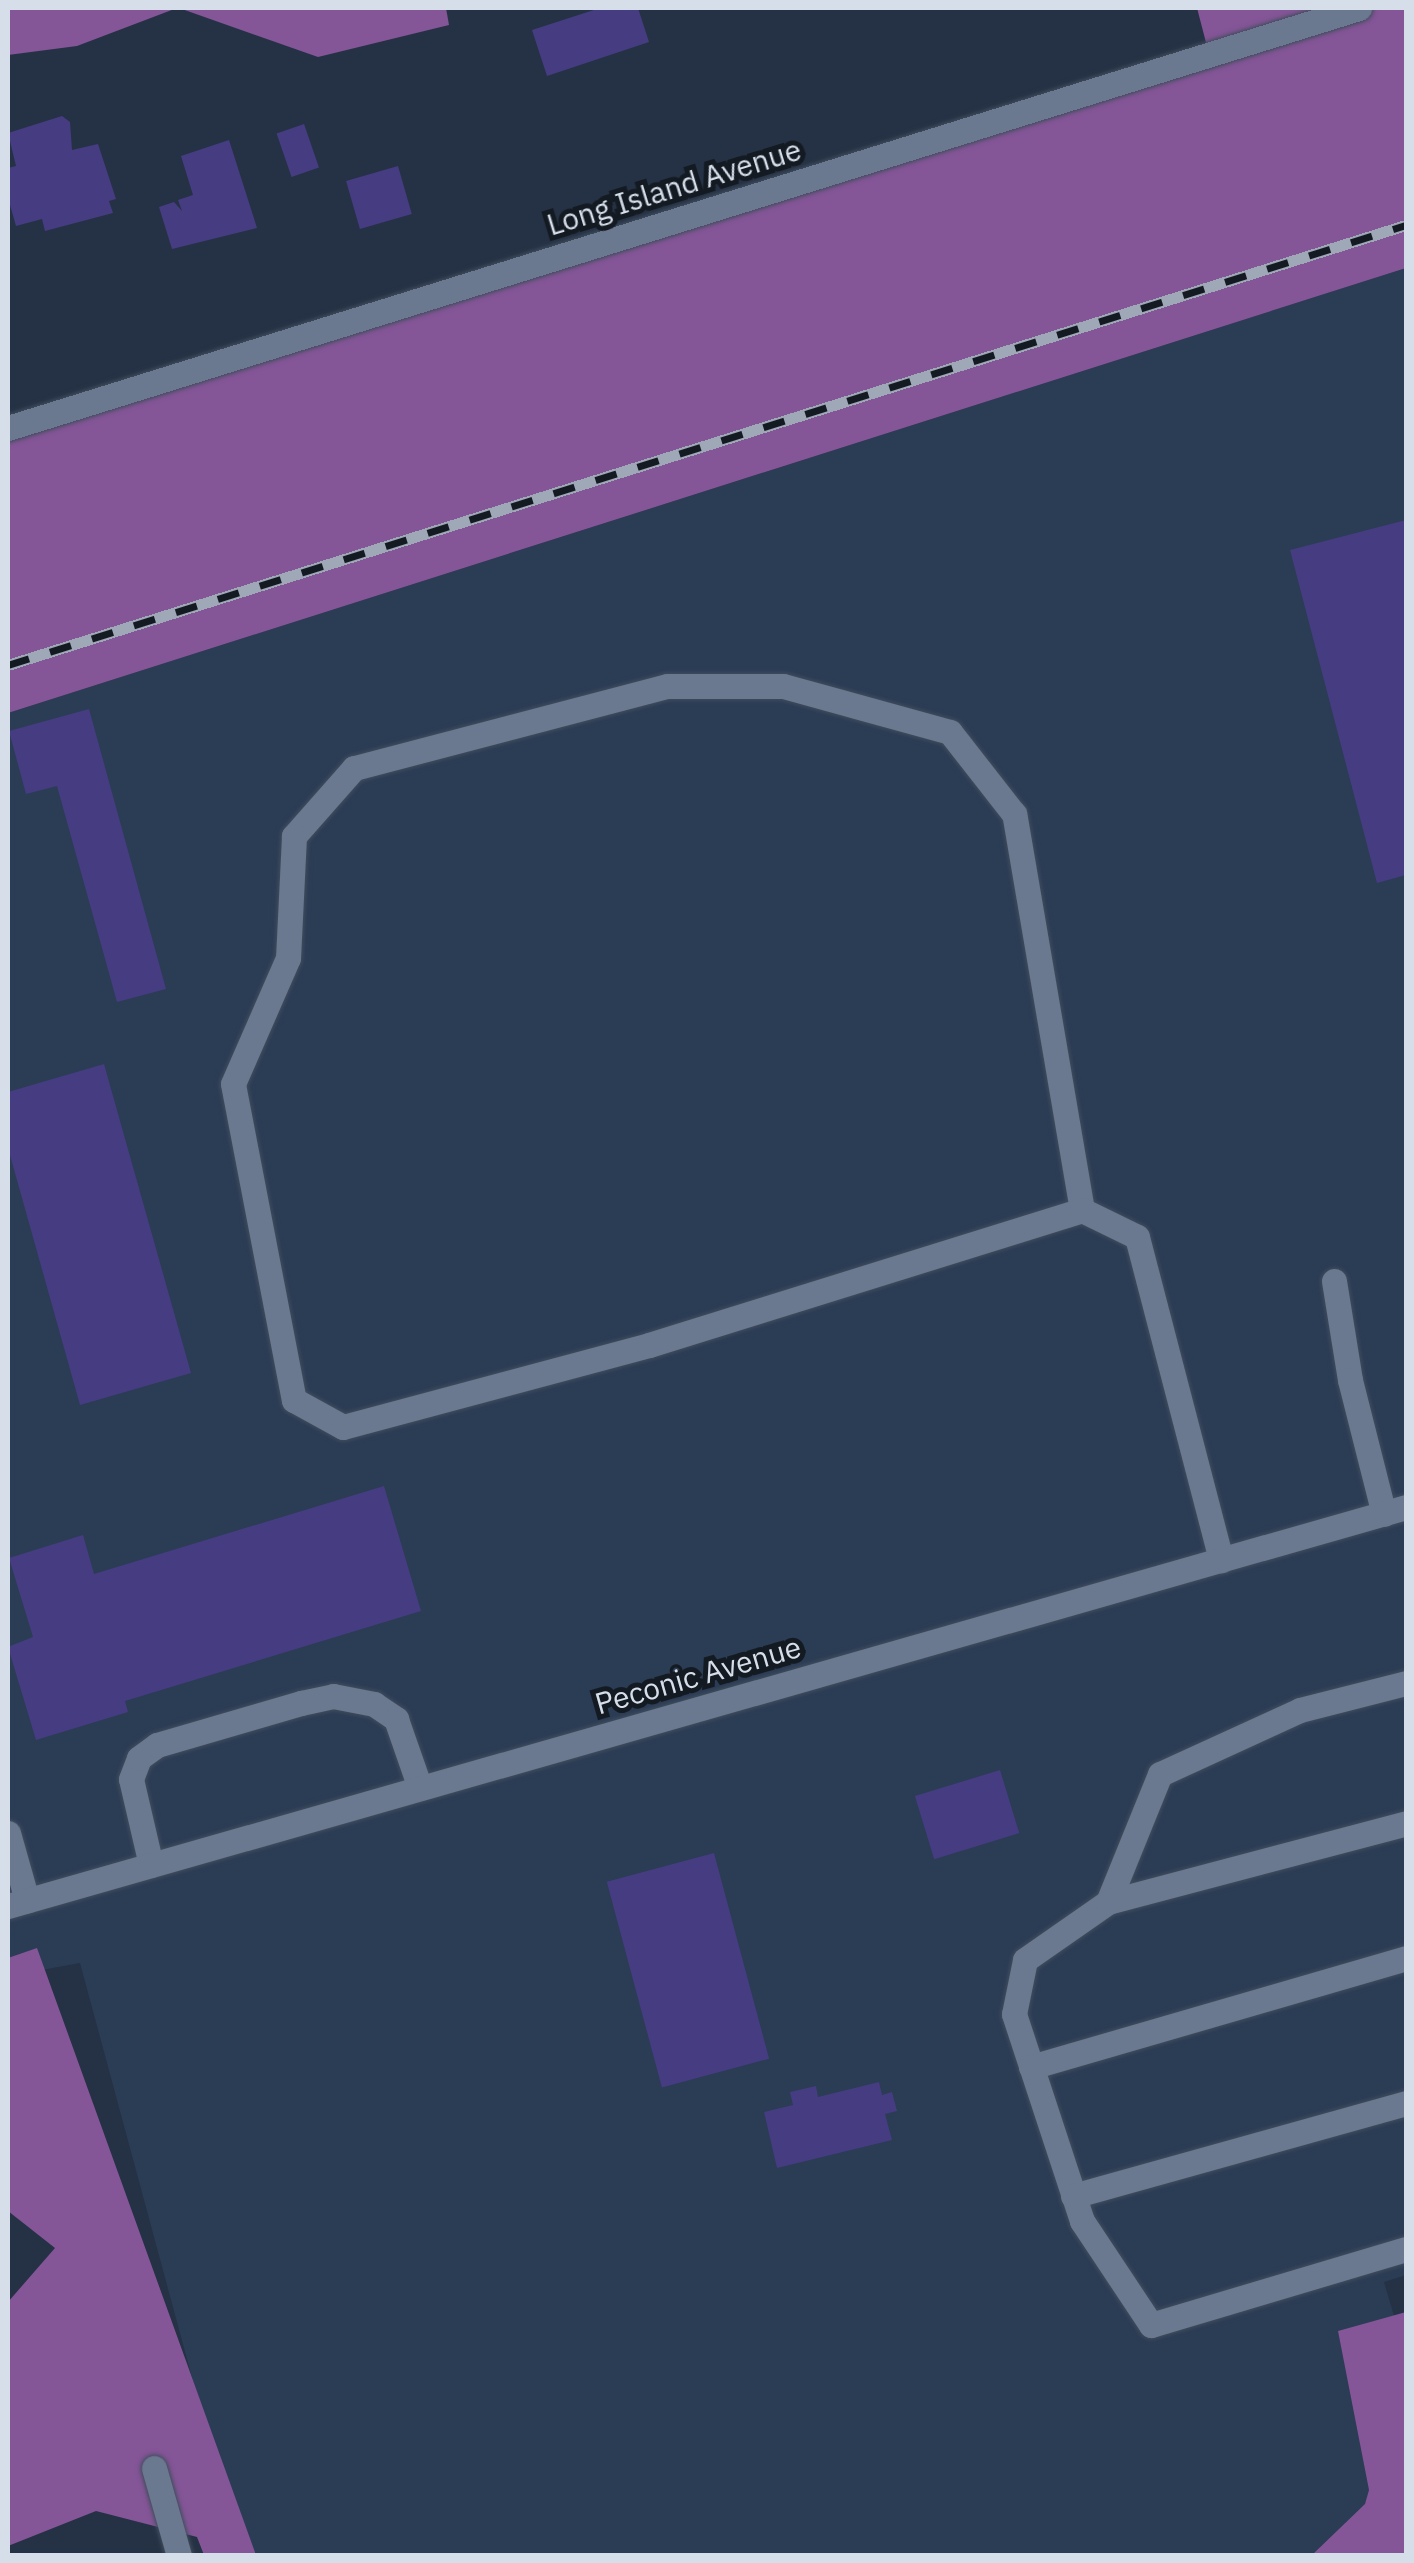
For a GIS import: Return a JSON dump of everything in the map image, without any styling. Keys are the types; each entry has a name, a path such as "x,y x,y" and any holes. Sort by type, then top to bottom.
{"street":[{"name":"Long Island Avenue","path":"8,428 1358,8"},
{"path":"1082,1210 1014,814 950,732 783,686 667,686 354,768 294,836 288,958 233,1084 294,1400 342,1427 650,1345 1082,1210 1137,1237 1221,1560"},
{"path":"1334,1281 1350,1380 1395,1510"},
{"name":"Peconic Avenue","path":"17,1903 1395,1510"},
{"path":"1108,1902 1160,1774 1300,1710 1406,1683"},
{"path":"151,1865 131,1780 140,1758 157,1745 301,1703 332,1696 374,1704 396,1719 420,1788"},
{"path":"1406,1823 1108,1902 1025,1960 1014,2014 1082,2221 1151,2325 1406,2250"},
{"path":"8,1833 17,1903"},
{"path":"1031,2067 1406,1958"},
{"path":"1073,2196 1406,2103"},
{"path":"154,2468 179,2556"}],"shaded area":[{"path":"8,8 177,8 77,46 8,55"},
{"path":"179,8 446,8 449,25 318,57"},
{"path":"1197,8 1406,8 1406,268 8,713 8,428 1209,54"},
{"path":"1406,268 1406,2275 1384,2282 1406,2357 1406,2555 240,2555 80,1963 8,1976 8,713"},
{"path":"37,1948 256,2555 204,2555 197,2537 96,2511 8,2546 8,2302 55,2248 8,2211 8,1958"},
{"path":"1406,2312 1406,2555 1312,2555 1365,2504 1369,2490 1338,2331"}],"building":[{"path":"600,8 638,8 649,42 547,76 532,30"},
{"path":"62,116 70,122 72,150 98,144 116,199 109,201 113,213 45,231 42,219 16,226 8,198 8,168 16,166 8,133"},
{"path":"304,124 319,167 292,177 277,133"},
{"path":"229,140 257,228 172,249 159,207 174,202 182,211 178,200 193,195 181,156"},
{"path":"398,166 412,214 360,229 346,181"},
{"path":"1406,520 1406,875 1377,883 1290,550"},
{"path":"89,709 166,989 117,1002 57,786 26,794 9,731"},
{"path":"104,1064 191,1373 80,1405 8,1148 8,1092"},
{"path":"384,1486 421,1611 125,1701 128,1712 36,1740 8,1647 33,1637 9,1558 83,1535 94,1574"},
{"path":"1000,1770 1019,1833 934,1859 915,1796"},
{"path":"714,1853 769,2059 662,2087 607,1882"},
{"path":"879,2082 882,2095 892,2092 897,2111 885,2114 892,2140 777,2168 764,2112 793,2105 790,2092 816,2086 818,2097"}],"railway":[{"path":"8,665 1406,225"}]}
